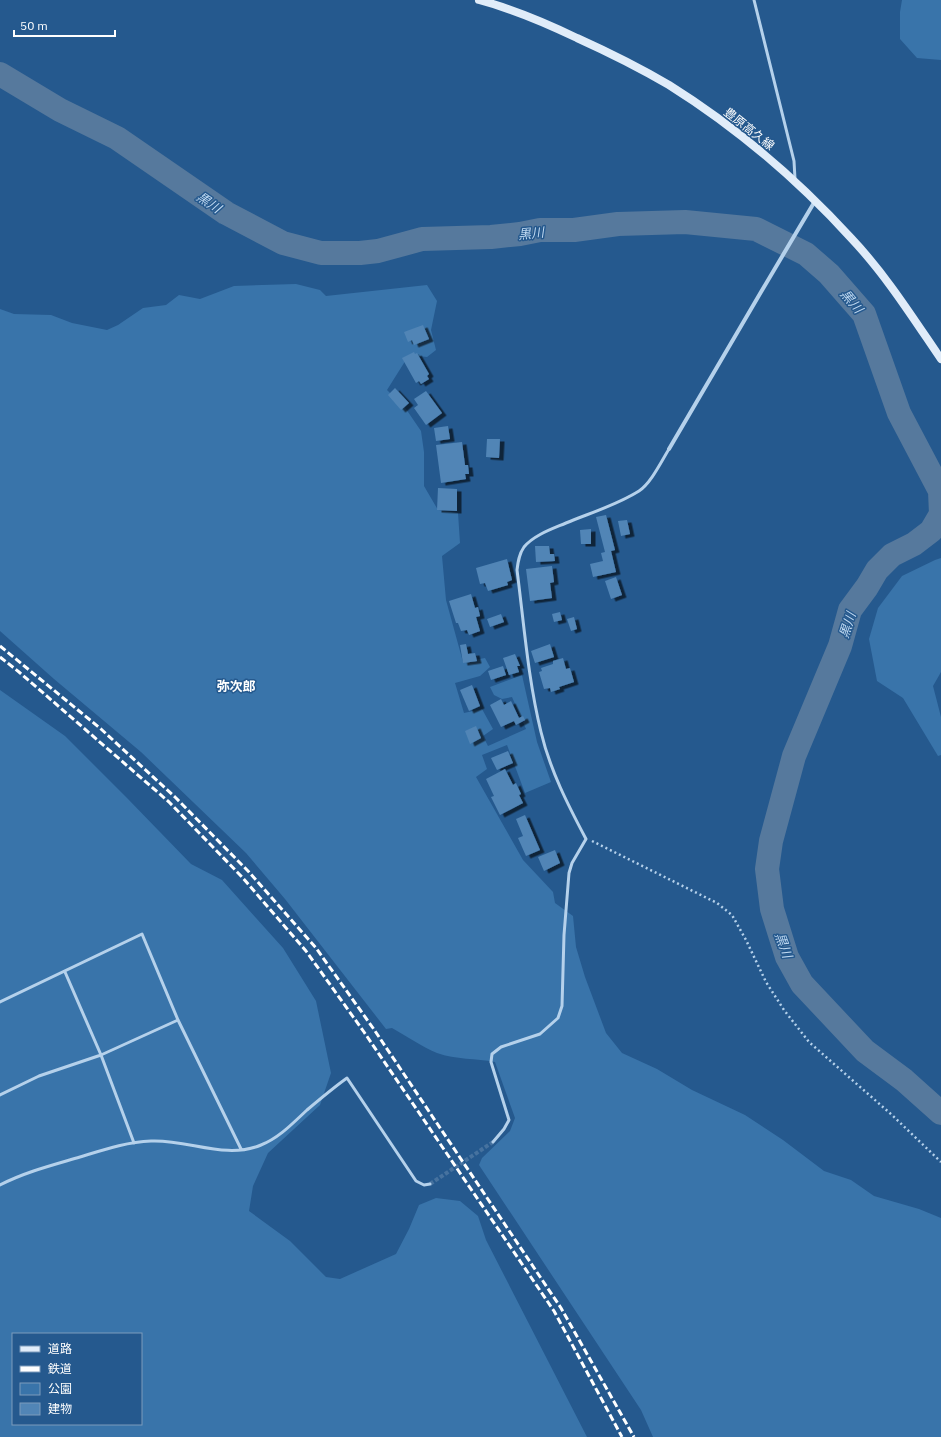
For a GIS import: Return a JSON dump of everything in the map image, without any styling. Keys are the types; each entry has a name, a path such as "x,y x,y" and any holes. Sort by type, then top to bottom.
{"main road":[{"name":"豊原高久線","path":"479,0 538,20 598,48 668,85 756,147 815,201 852,239 890,284 941,359"}],"street":[{"path":"669,450 760,292 815,201"}],"lane":[{"path":"754,0 794,161 795,183"},
{"path":"493,1142 504,1129 509,1120 491,1062 492,1054 500,1047 540,1034 558,1018 562,1006 564,935 569,873 572,863 586,839 564,796 541,734 532,694 517,570 518,559 525,546 534,538 624,499 640,490 653,476 669,450"},
{"path":"0,1002 142,934 178,1020 241,1149"},
{"path":"65,972 101,1055 134,1143"},
{"path":"0,1095 39,1076 101,1055 178,1020"},
{"path":"0,1185 36,1170 114,1147 134,1143 163,1141 224,1151 261,1145 279,1135 325,1094 347,1078 416,1181 424,1185 430,1184"}],"path":[{"path":"586,839 604,846 717,903 732,915 766,982 784,1010 809,1042 892,1115 941,1162"}],"green space":[{"path":"902,0 941,0 941,60 917,58 900,39 900,12"},
{"path":"296,284 320,290 326,296 427,285 437,301 431,330 436,350 427,357 409,355 387,390 406,409 421,431 424,452 424,486 438,510 458,513 460,543 442,556 446,600 463,662 485,658 490,667 480,676 455,683 464,713 482,709 493,729 483,736 488,746 526,729 512,697 502,699 494,695 490,687 522,675 537,742 551,782 525,793 507,745 482,755 487,769 476,777 523,860 553,892 555,903 573,916 576,947 585,977 606,1033 622,1053 657,1069 692,1090 745,1115 783,1140 824,1171 851,1180 874,1196 919,1209 941,1218 941,1437 653,1437 641,1410 479,1165 482,1158 510,1131 515,1118 495,1062 459,1058 437,1053 392,1028 386,1029 285,899 246,853 141,752 54,679 0,631 0,309 14,314 51,315 72,323 107,330 118,325 143,308 166,305 179,295 200,299 234,286"},
{"path":"941,558 941,672 933,686 941,717 941,755 938,756 903,698 877,681 869,639 878,608 902,576"},
{"path":"0,690 65,736 191,864 222,880 283,948 316,1001 331,1073 320,1105 268,1153 253,1186 249,1211 290,1241 326,1277 340,1279 396,1254 419,1205 436,1198 460,1201 478,1216 486,1240 587,1437 0,1437"}],"building":[{"path":"423,325 429,339 414,345 412,340 408,342 404,332"},
{"path":"414,352 415,354 417,353 429,374 427,376 429,379 421,384 419,381 416,383 402,358"},
{"path":"395,388 409,403 401,410 388,395"},
{"path":"426,391 442,413 426,425 414,408 418,405 414,399"},
{"path":"448,426 450,439 436,441 434,428"},
{"path":"487,439 500,439 499,458 486,457"},
{"path":"462,442 465,465 468,465 469,474 465,474 466,479 441,483 436,445"},
{"path":"438,488 457,489 457,511 437,510"},
{"path":"606,515 615,550 611,551 616,572 593,577 590,564 603,561 601,553 605,552 596,517"},
{"path":"627,520 630,534 621,536 618,521"},
{"path":"591,529 591,544 581,544 580,530"},
{"path":"535,546 549,546 550,554 554,554 555,561 536,562"},
{"path":"507,559 512,580 507,582 508,585 488,591 485,583 480,584 476,568"},
{"path":"552,566 554,582 550,583 552,598 530,601 526,569"},
{"path":"616,577 622,595 611,599 605,581"},
{"path":"471,594 475,608 478,607 480,616 476,617 480,631 469,635 467,630 461,631 458,623 456,623 449,601"},
{"path":"560,612 562,620 554,622 552,614"},
{"path":"501,614 504,622 490,627 487,619"},
{"path":"574,617 577,629 571,631 567,619"},
{"path":"466,644 468,654 475,653 477,661 463,663 460,645"},
{"path":"550,644 554,657 535,663 531,651"},
{"path":"515,654 520,666 517,666 519,672 509,675 503,658"},
{"path":"563,658 566,669 570,668 574,682 559,687 560,689 551,692 550,688 544,689 539,672 542,671 541,668 553,664 553,661"},
{"path":"503,666 506,675 491,680 488,671"},
{"path":"472,685 480,706 469,711 460,690"},
{"path":"501,699 504,705 511,701 519,718 523,716 525,720 516,725 514,721 501,727 490,705"},
{"path":"476,726 481,738 470,744 465,731"},
{"path":"508,751 513,763 497,770 491,758"},
{"path":"505,769 513,785 516,783 523,803 500,815 491,797 494,796 486,779"},
{"path":"525,815 540,850 526,856 518,838 523,836 516,819"},
{"path":"555,850 560,863 544,871 538,857"}],"waterway":[{"name":"黒川","path":"0,74 60,110 117,138 226,213 283,243 321,253 360,253 378,251 422,239 491,237 540,230 574,230 618,224 685,222 756,229 806,254 829,274 864,314 899,413 940,491 941,514 931,531 914,544 892,555 877,570 867,587 850,610 840,646 794,756 771,841 767,869 772,909 787,957 802,984 865,1051 904,1080 941,1113"}],"tunnel":[{"path":"430,1184 493,1142"}],"railway":[{"path":"0,646 101,729 176,798 248,871 316,948 373,1028 561,1308 634,1437"},
{"path":"0,657 169,802 242,877 306,951 364,1032 554,1311 622,1437"}],"district":[{"name":"弥次郎","path":"236,686"}]}
